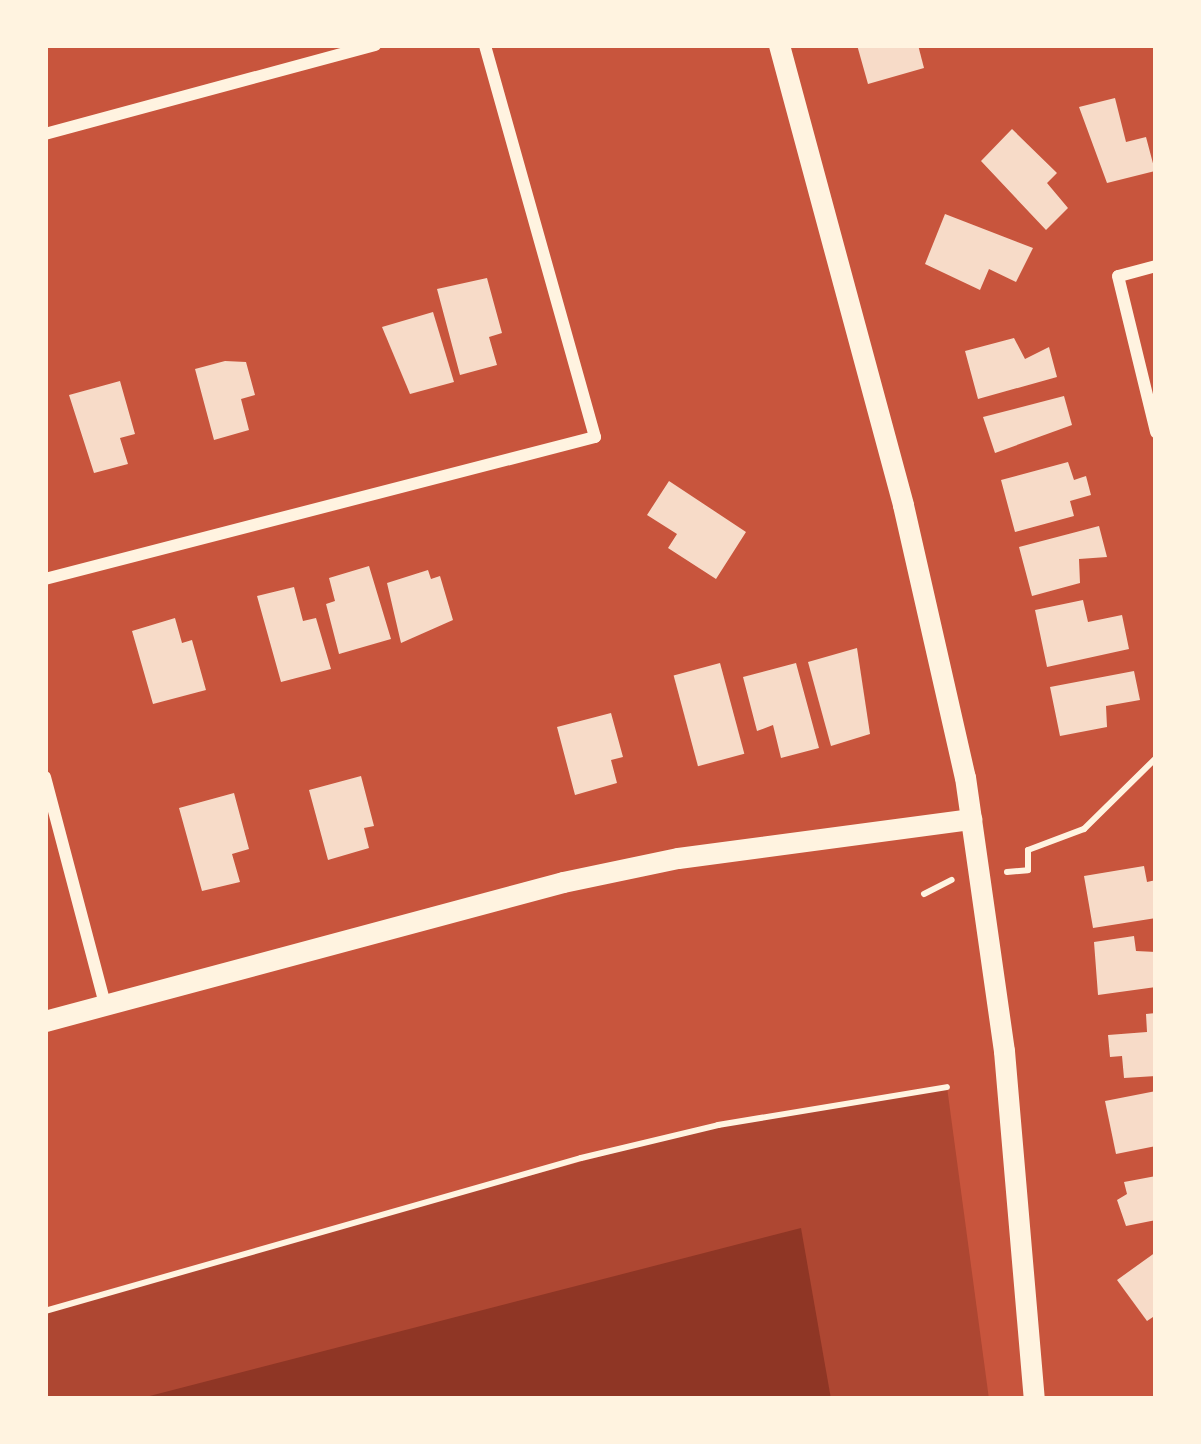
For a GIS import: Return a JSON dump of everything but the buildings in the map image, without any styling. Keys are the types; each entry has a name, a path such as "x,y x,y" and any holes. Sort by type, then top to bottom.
{"street":[{"path":"45,134 375,45"},
{"path":"45,579 595,437 485,45"},
{"path":"779,45 903,505 971,820 1004,1051 1034,1399"},
{"path":"1156,266 1118,276 1156,431"},
{"path":"45,777 105,1004"},
{"path":"45,1021 562,882 678,857 971,820"}],"path":[{"path":"1028,850 1084,830 1156,758"},
{"path":"45,1311 581,1158 718,1125 947,1087"}],"shaded area":[{"path":"947,1087 989,1399 45,1399 45,1313 97,1293 694,1131"},
{"path":"801,1228 831,1399 138,1399"}]}
